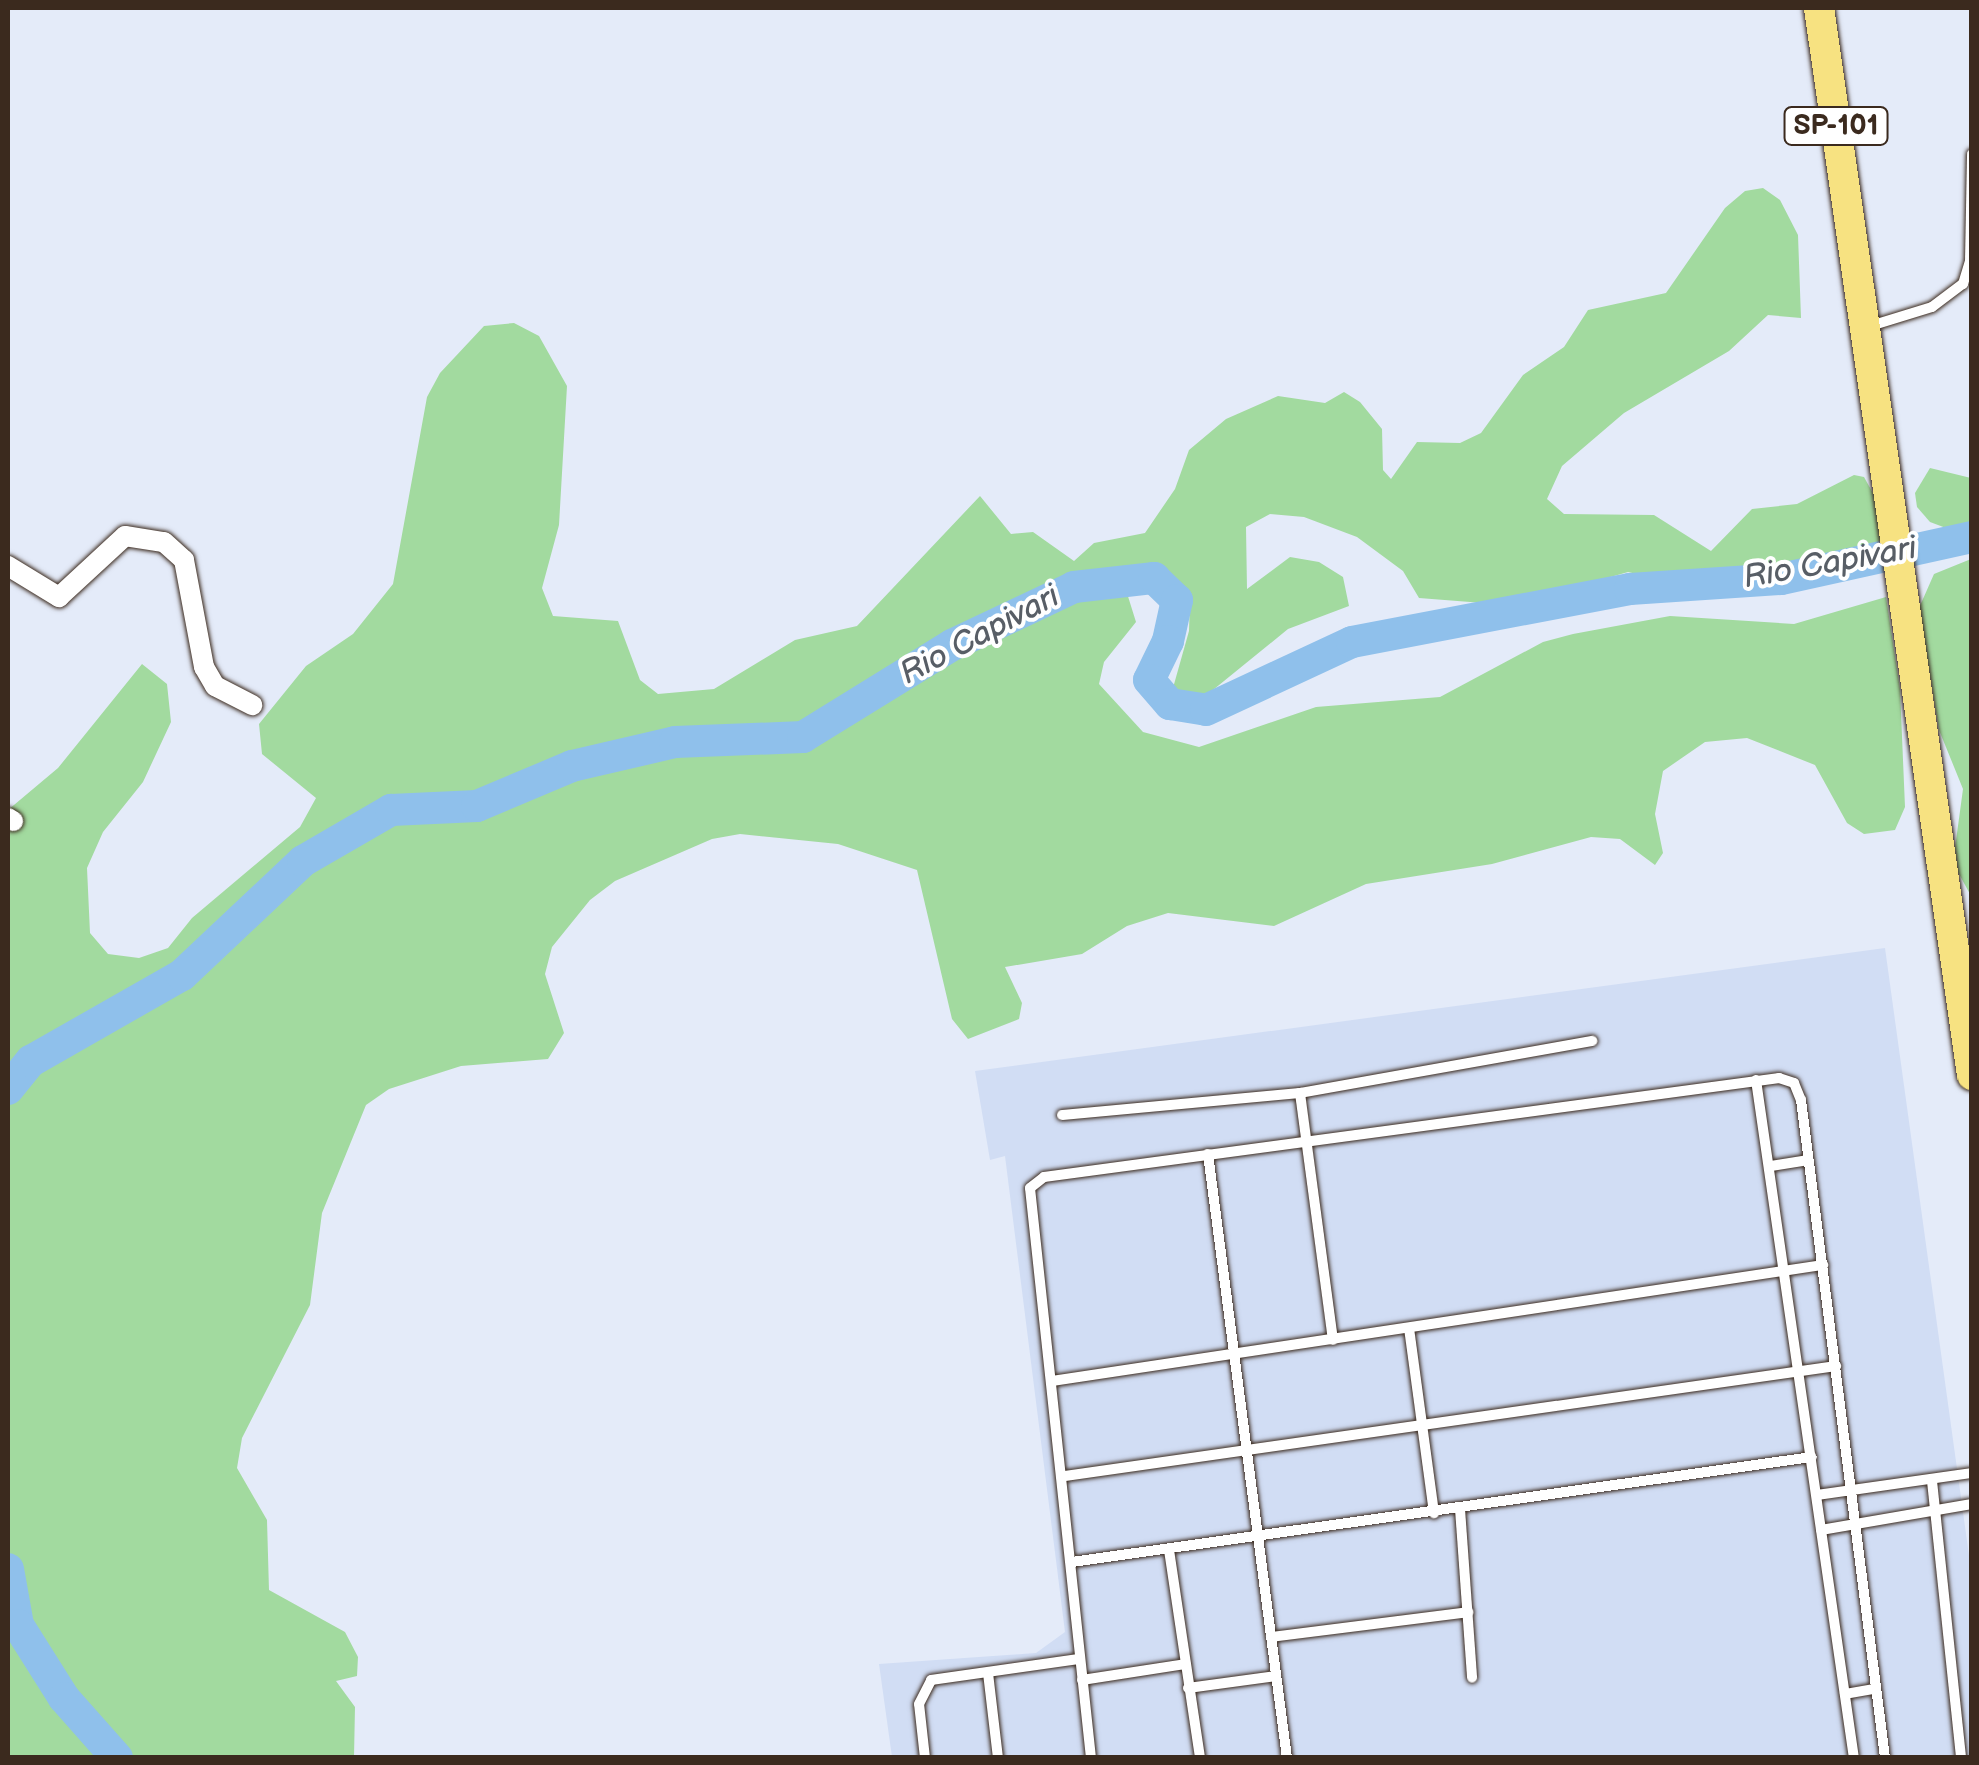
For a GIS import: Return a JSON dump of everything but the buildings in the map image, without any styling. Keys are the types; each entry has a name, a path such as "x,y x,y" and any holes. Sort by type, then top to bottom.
{"main road":[{"name":"SP-101","path":"1819,8 1972,1075"}],"street":[{"path":"8,566 59,597 125,536 164,542 184,560 215,686 252,705"}],"lane":[{"path":"1866,327 1932,307 1963,284 1970,261 1972,154"},
{"path":"1062,1115 1300,1094 1592,1041"},
{"path":"1756,1080 1854,1758"},
{"path":"1091,1758 1065,1476 1030,1188 1044,1177 1756,1080 1794,1083 1854,1490 1885,1758"},
{"path":"1300,1094 1333,1340"},
{"path":"1208,1154 1287,1758"},
{"path":"1771,1166 1808,1160"},
{"path":"1052,1381 1823,1264"},
{"path":"1409,1328 1434,1513"},
{"path":"1065,1476 1836,1366"},
{"path":"1072,1562 1812,1457"},
{"path":"1818,1495 1972,1473"},
{"path":"1932,1481 1961,1758"},
{"path":"1821,1530 1972,1504"},
{"path":"1460,1509 1472,1678"},
{"path":"1170,1550 1200,1758"},
{"path":"1271,1638 1468,1612"},
{"path":"924,1758 920,1692 931,1680 1080,1659"},
{"path":"1082,1680 1185,1664"},
{"path":"988,1672 998,1758"},
{"path":"1188,1688 1276,1676"},
{"path":"1845,1694 1874,1688"}],"shaded area":[{"path":"1885,948 1971,1570 1971,1757 892,1757 879,1664 1036,1653 1065,1632 1005,1156 990,1160 975,1071"}],"green space":[{"path":"1763,188 1780,200 1798,235 1801,318 1768,315 1729,351 1624,413 1562,466 1547,499 1564,514 1654,515 1711,551 1752,509 1797,504 1854,475 1864,477 1874,495 1884,560 1823,564 1741,586 1682,584 1628,572 1544,596 1483,603 1419,598 1403,571 1357,537 1304,517 1270,514 1246,527 1247,589 1290,557 1319,562 1343,577 1349,606 1288,629 1192,707 1171,695 1189,631 1190,599 1167,587 1126,590 1136,622 1104,662 1099,684 1143,732 1199,747 1316,707 1440,697 1543,642 1573,634 1670,616 1794,624 1886,597 1900,689 1905,807 1895,830 1864,834 1847,823 1815,765 1747,738 1705,742 1663,771 1655,814 1663,853 1655,865 1620,839 1591,837 1492,864 1366,884 1274,926 1168,913 1127,926 1082,954 1005,967 1022,1003 1019,1019 968,1039 952,1019 917,870 838,844 740,834 712,839 615,881 590,900 552,947 545,974 564,1033 548,1059 461,1066 389,1089 366,1105 322,1213 310,1305 242,1438 237,1468 267,1520 269,1590 345,1632 358,1657 357,1676 336,1681 355,1707 354,1757 8,1758 8,810 58,768 142,664 167,684 171,722 143,782 103,832 87,868 90,933 108,954 139,958 168,948 192,918 300,827 316,798 262,754 259,724 306,666 353,634 393,584 427,397 440,373 484,326 514,323 539,336 567,386 559,525 542,588 553,616 618,621 640,680 658,694 714,689 795,640 857,626 980,496 1011,534 1033,532 1074,561 1094,543 1145,533 1175,489 1189,450 1226,419 1278,396 1325,403 1344,392 1360,402 1382,429 1383,470 1391,479 1417,442 1460,443 1481,433 1523,375 1564,347 1588,310 1666,293 1725,208 1745,191"},
{"path":"1930,468 1971,478 1971,529 1954,531 1930,522 1917,507 1915,493"},
{"path":"1971,559 1971,896 1958,872 1955,848 1963,789 1939,730 1919,608 1934,574"}],"waterway":[{"name":"Rio Capivari","path":"8,1089 31,1061 182,975 303,861 391,810 477,806 572,766 675,742 803,737 952,645 1074,587 1154,578 1177,600 1168,641 1149,680 1170,704 1206,710 1352,642 1630,589 1781,579 1972,537"},
{"name":"Rio Capivari","path":"8,1569 18,1625 64,1698 117,1758"}]}
